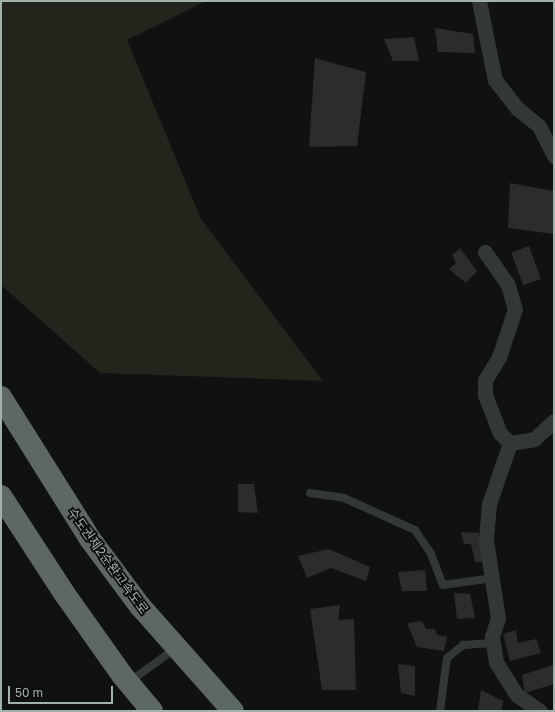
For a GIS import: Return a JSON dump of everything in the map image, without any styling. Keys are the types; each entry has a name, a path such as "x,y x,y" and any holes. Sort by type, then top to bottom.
{"highway":[{"name":"수도권제2순환고속도로","path":"1,397 90,539 140,606 233,711"},
{"path":"1,496 64,593 128,682 152,711"}],"street":[{"path":"479,1 496,80 518,109 539,126 554,156"},
{"path":"485,252 508,285 515,309 499,357 485,380 485,395 497,426 510,443"},
{"path":"510,443 534,438 554,421"},
{"path":"510,443 489,504 486,540 494,578 498,618 493,643 496,662 517,696 540,711"}],"lane":[{"path":"310,493 344,498 415,530 431,554 443,585 494,578"},
{"path":"440,711 447,658 463,645 493,643"},
{"path":"128,682 176,648"}],"shaded area":[{"path":"1,1 206,1 127,40 201,219 323,381 100,373 1,285"}],"building":[{"path":"435,28 473,34 475,53 438,52"},
{"path":"414,37 419,61 393,61 384,39"},
{"path":"315,58 366,72 357,146 309,147"},
{"path":"510,183 554,191 554,234 508,228"},
{"path":"529,246 541,279 523,285 511,252"},
{"path":"460,248 477,271 466,283 449,269 456,263 452,255"},
{"path":"238,484 254,484 258,513 238,512"},
{"path":"461,532 478,533 483,562 475,562 471,544 464,544"},
{"path":"329,549 370,567 366,581 331,568 307,578 298,556"},
{"path":"425,570 427,591 402,591 398,572"},
{"path":"454,593 470,594 475,618 457,619"},
{"path":"340,605 338,620 354,619 356,690 322,690 310,609"},
{"path":"422,621 426,629 435,629 437,635 447,637 444,651 417,647 407,623"},
{"path":"516,630 518,643 536,639 541,653 510,661 503,634"},
{"path":"398,664 415,666 415,696 401,693"},
{"path":"553,665 554,684 525,693 522,675"},
{"path":"481,690 503,701 501,711 478,711"}]}
